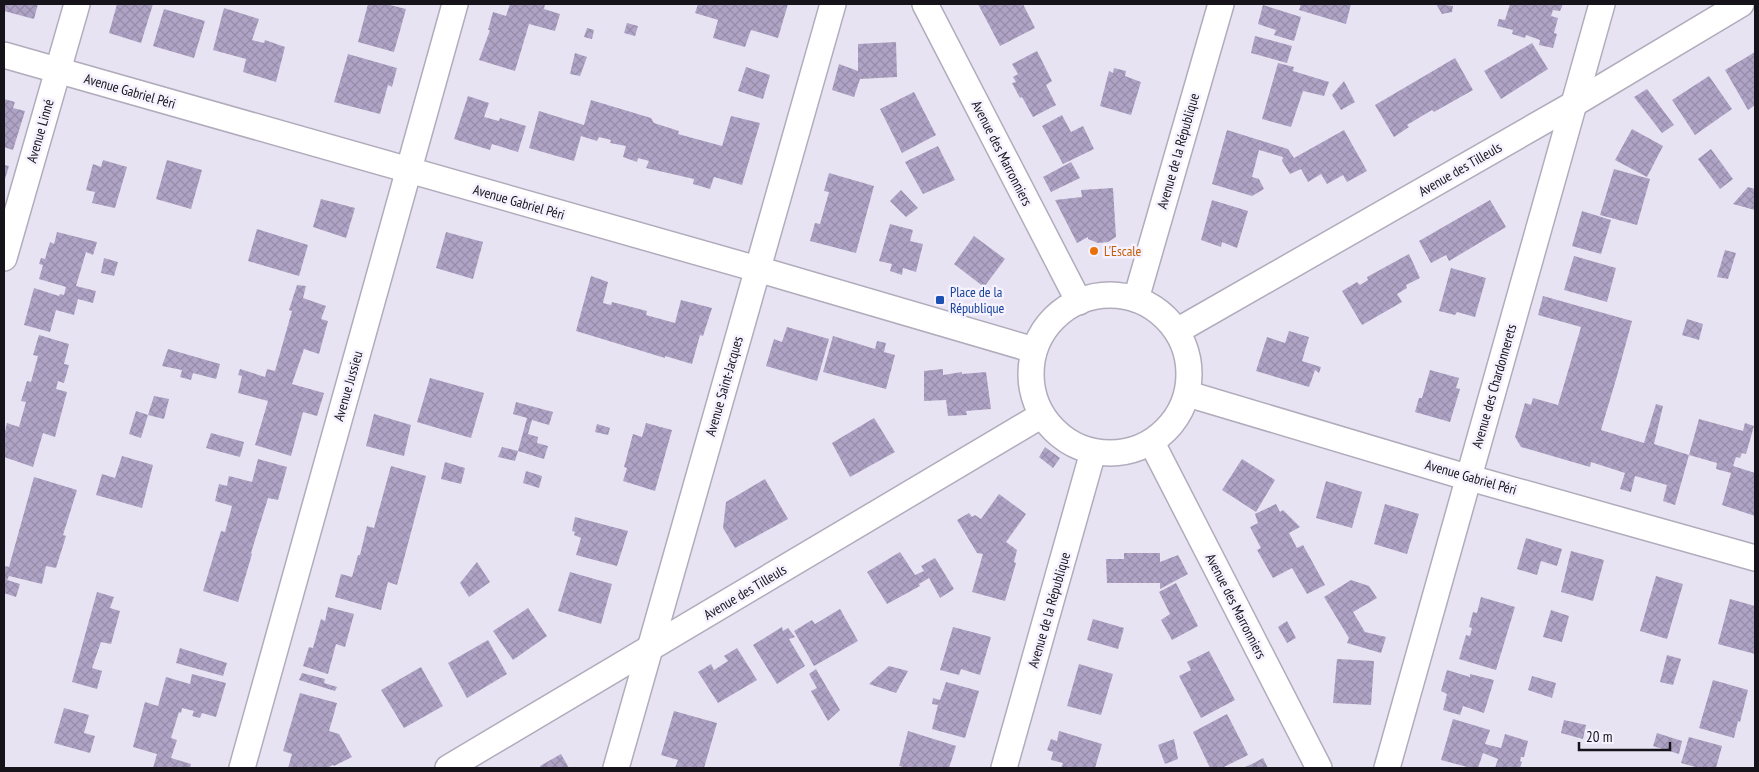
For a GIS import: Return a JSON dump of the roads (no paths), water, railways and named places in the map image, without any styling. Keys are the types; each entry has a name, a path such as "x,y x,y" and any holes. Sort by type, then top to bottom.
{"street":[{"name":"Avenue Linné","path":"4,258 77,4"},
{"name":"Avenue Jussieu","path":"242,768 455,4"},
{"name":"Avenue Saint-Jacques","path":"616,768 833,4"},
{"name":"Avenue des Marronniers","path":"925,4 1079,302"},
{"name":"Avenue de la République","path":"1136,299 1221,4"},
{"name":"Avenue des Chardonnerets","path":"1387,768 1602,4"},
{"name":"Avenue des Tilleuls","path":"1177,331 1572,106 1741,4"},
{"name":"Avenue Gabriel Péri","path":"4,55 1034,350"},
{"path":"1111,295 1136,299 1148,304 1164,316 1177,331 1186,351 1190,372 1188,394 1179,416 1152,443 1126,452 1106,454 1093,452 1069,443 1054,431 1042,415 1033,395 1031,373 1034,350 1043,331 1057,315 1079,302 1092,297 1111,295"},
{"name":"Avenue Gabriel Péri","path":"1188,394 1468,477 1755,558"},
{"name":"Avenue des Tilleuls","path":"448,768 1042,415"},
{"name":"Avenue des Marronniers","path":"1152,443 1319,768"},
{"name":"Avenue de la République","path":"1004,768 1093,452"}],"place":[{"name":"L'Escale","path":"1094,251"},
{"name":"Place de la République","path":"940,300"}]}
